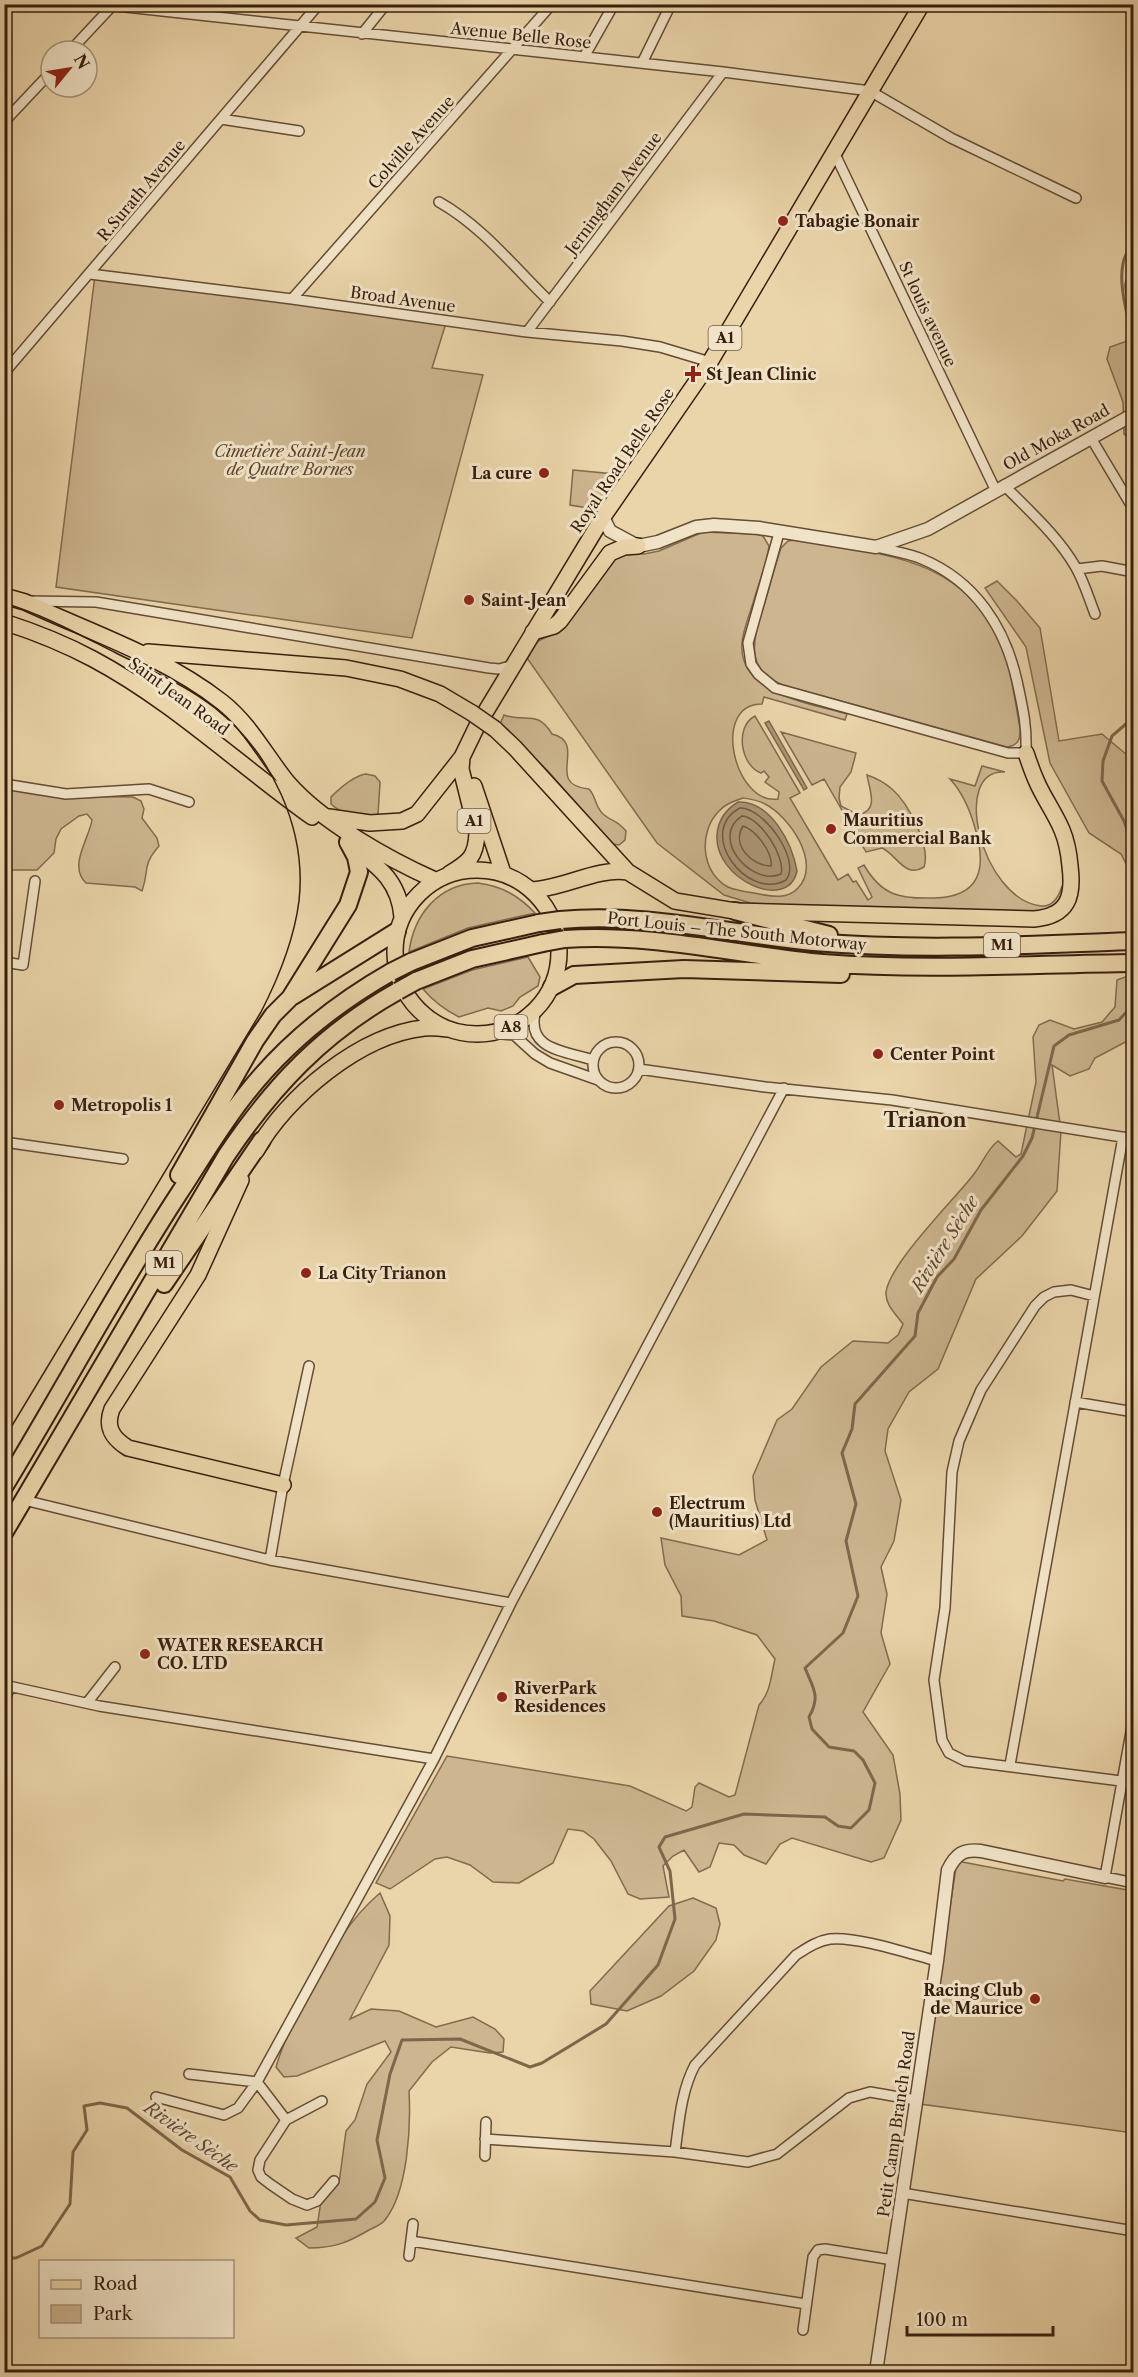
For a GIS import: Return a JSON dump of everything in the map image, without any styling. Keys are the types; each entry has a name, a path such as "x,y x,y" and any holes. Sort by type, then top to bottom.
{"highway":[{"path":"290,998 348,905 359,872 356,857 348,842"},
{"path":"735,911 870,945"},
{"name":"Port Louis – The South Motorway","path":"4,1487 142,1251 244,1095 309,1028 334,1008 411,962 472,938 539,923 605,918 653,920 776,938 870,945 1134,941"},
{"path":"142,1251 162,1205 255,1041 273,1015 290,998 399,924"},
{"name":"Port Louis – The South Motorway","path":"4,1533 103,1369 226,1156 258,1110 276,1088 321,1043 365,1010 416,981 482,956 565,939 638,939 825,963 952,965 1134,963"},
{"path":"552,987 574,975 662,970 872,974 952,965"},
{"path":"103,1369 114,1360 262,1140"}],"main road":[{"name":"Royal Road Belle Rose","path":"322,819 370,823 402,821 417,814 464,754 477,726 603,517 710,362 922,4"},
{"path":"533,632 554,626 560,621 610,552 624,546 638,546"},
{"name":"Saint Jean Road","path":"4,596 25,602 136,651"},
{"name":"Saint Jean Road","path":"4,622 65,645 118,674 155,698 322,819"},
{"path":"136,651 346,668 400,679 440,694 495,729 628,872 675,901 735,911 1034,919 1052,916 1060,911 1070,898 1071,872 1068,846 1062,829 1036,780 1026,753"},
{"name":"A8","path":"136,651 164,663 233,711 248,727 287,782 322,819 370,860 392,883 400,901 395,961 404,990 422,1013 448,1029 469,1034 491,1033 515,1025 536,1010 552,987 559,952 557,934 551,917 542,901 531,890 503,873 482,869 466,870 435,880 421,890 410,903 399,924"},
{"name":"A1","path":"464,754 503,873"},
{"name":"A1","path":"449,874 468,862 476,842 477,833 461,769 464,754"},
{"name":"A8","path":"322,819 390,858 435,880"},
{"path":"531,890 554,887 612,872 628,872"},
{"path":"283,1485 128,1448 116,1441 110,1431 108,1418 198,1275 243,1175 262,1140 293,1101 353,1054 383,1040 427,1027 448,1029"}],"street":[{"name":"Avenue Belle Rose","path":"98,4 723,72 870,91"},
{"name":"R.Surath Avenue","path":"4,373 319,4"},
{"path":"362,34 387,4"},
{"name":"Colville Avenue","path":"292,298 552,4"},
{"path":"584,57 615,4"},
{"path":"642,63 671,4"},
{"path":"81,39 113,5"},
{"name":"Jerningham Avenue","path":"527,332 723,72"},
{"path":"4,122 39,85"},
{"path":"870,91 951,138 1076,198"},
{"path":"221,118 299,130"},
{"name":"St louis avenue","path":"834,152 1000,487 1050,531 1077,569 1095,614"},
{"path":"439,202 457,212 473,225 550,302"},
{"name":"Broad Avenue","path":"90,274 292,298 527,332 622,341 660,347 710,362"},
{"name":"Old Moka Road","path":"876,547 928,529 1134,414"},
{"path":"1092,438 1134,510"},
{"path":"603,517 610,531 638,546 658,542 696,527 714,525 759,528 876,547 921,558 939,567 974,594 988,610 1008,648 1027,727 1026,753 1008,753 767,683 751,664 748,643 779,533"},
{"path":"1077,569 1102,566 1134,572"},
{"path":"25,602 35,600 96,602 489,668 509,668 515,664"},
{"path":"4,784 66,794 149,789 189,802"},
{"path":"4,962 23,965 35,881"},
{"path":"536,1010 532,1021 541,1042 551,1048 593,1060"},
{"path":"491,1033 514,1035 542,1059 598,1080 613,1089 624,1087 634,1080 639,1069 637,1055 633,1049 620,1042 606,1044 600,1048 593,1060 594,1074 598,1080"},
{"path":"639,1069 892,1100 1134,1139"},
{"path":"156,2097 224,2115 238,2108 257,2082 434,1760 511,1604 784,1088"},
{"path":"1010,1765 1123,1137"},
{"path":"4,1142 123,1159"},
{"path":"1094,1296 1071,1290 1054,1292 1044,1297 1035,1306 981,1390 959,1440 952,1472 945,1608 933,1680 942,1740 949,1753 965,1761 1122,1781"},
{"path":"270,1560 283,1485 309,1366"},
{"path":"1075,1402 1134,1412"},
{"path":"28,1501 270,1560 511,1604"},
{"path":"87,1703 115,1667"},
{"path":"4,1702 7,1686 87,1703 434,1760"},
{"path":"1134,1715 1105,1877 1134,1883"},
{"name":"Petit Camp Branch Road","path":"876,2373 937,1961 948,1870 958,1853 969,1850 1105,1877"},
{"path":"675,2152 686,2089 695,2065 796,1955 813,1943 831,1939 872,1944 937,1961"},
{"path":"189,2073 257,2082 286,2120"},
{"path":"485,2139 675,2152 738,2162 756,2161 771,2157 783,2150 849,2098 870,2092 915,2100"},
{"path":"322,2102 286,2120 260,2160 258,2170 261,2177 292,2199 307,2205 317,2201 334,2181"},
{"path":"484,2156 486,2122"},
{"path":"902,2193 1134,2231"},
{"path":"409,2256 413,2224"},
{"path":"411,2241 806,2304"},
{"path":"803,2330 813,2257 818,2250 825,2249 893,2260"}],"green space":[{"path":"1133,269 1133,309 1125,283"},
{"name":"Cimetière Saint-Jean de Quatre Bornes","path":"95,275 446,323 432,368 483,375 412,638 56,587"},
{"path":"1127,341 1133,345 1133,443 1124,434 1123,402 1107,359 1110,347"},
{"path":"573,470 625,475 606,511 570,505"},
{"path":"703,532 756,534 763,536 769,546 744,633 742,643 744,660 752,674 779,694 847,714 845,720 764,697 762,704 746,708 737,720 733,736 734,754 740,772 750,787 763,797 778,799 779,792 765,782 769,777 764,771 761,773 754,769 745,755 742,737 744,729 748,721 755,716 800,793 790,798 838,880 848,874 853,882 856,881 868,900 872,897 858,868 864,865 885,889 893,894 911,898 950,896 971,886 977,878 980,867 979,842 966,802 950,779 975,786 982,766 1005,772 988,776 979,790 976,811 980,835 989,859 1002,882 1020,898 1041,906 1049,905 1055,900 1062,886 1058,901 1047,909 1036,912 788,907 750,903 724,895 657,843 527,658 536,642 553,634 611,557 624,551 644,554 659,551","holes":["743,798 760,802 774,810 784,819 800,841 806,866 804,878 794,892 785,896 775,896 735,890 719,881 712,872 706,852 708,830 712,820 727,805"]},
{"path":"795,540 858,550 916,564 943,577 966,594 986,617 1002,648 1011,677 1020,728 1019,739 1016,743 1007,747 783,685 761,670 754,650 758,626 781,548 788,541"},
{"path":"997,581 1040,628 1059,741 1102,734 1133,760 1133,877 1121,854 1089,833 1050,763 1026,647 985,588"},
{"path":"504,715 536,719 547,726 552,734 562,739 567,746 569,780 576,786 589,789 600,811 626,831 625,840 619,845 612,844 547,770 500,724"},
{"path":"781,732 856,753 851,772 840,787 841,806 858,815 869,809 872,799 867,775 889,787 905,804 917,825 924,848 924,867 917,870 906,868 882,848 866,852 824,779 812,785"},
{"path":"366,774 375,776 380,782 378,815 347,813 331,804 331,797 343,786 356,777"},
{"path":"4,788 58,796 133,797 141,801 144,809 142,818 157,838 159,846 148,864 142,891 135,887 86,883 81,876 79,861 92,820 87,814 79,816 61,829 56,839 54,853 37,870 5,870"},
{"path":"478,883 510,893 535,913 468,928 409,952 416,925 440,895 451,889"},
{"path":"528,957 540,977 538,986 520,997 513,1006 501,1011 488,1008 459,1017 431,998 423,989 472,970"},
{"path":"1133,976 1133,1038 1095,1058 1089,1069 1070,1076 1052,1065 1061,1131 1057,1191 1022,1236 976,1279 938,1369 909,1392 888,1429 885,1451 901,1500 894,1541 881,1567 887,1594 881,1633 890,1664 863,1712 893,1755 900,1794 901,1820 884,1858 871,1862 792,1838 780,1844 766,1864 744,1855 734,1845 719,1843 710,1867 699,1872 684,1850 673,1856 663,1866 669,1897 640,1899 628,1894 611,1861 594,1839 583,1831 568,1829 553,1863 519,1883 493,1882 470,1865 447,1857 435,1859 390,1889 376,1883 447,1756 630,1786 686,1811 692,1807 695,1787 699,1783 729,1797 735,1795 759,1705 768,1689 775,1659 757,1635 714,1621 682,1616 681,1596 665,1565 661,1538 739,1555 767,1540 755,1500 753,1476 777,1420 792,1409 821,1367 853,1341 888,1343 898,1335 903,1324 889,1305 886,1292 899,1265 974,1174 994,1144 998,1141 1016,1157 1021,1154 1036,1082 1033,1037 1039,1025 1050,1020 1074,1029 1102,1022 1115,1007 1117,980"},
{"name":"Racing Club de Maurice","path":"957,1861 1063,1881 1065,1879 1133,1891 1133,2133 920,2104"},
{"path":"380,1893 390,1916 389,1945 350,2019 371,2009 399,2011 436,2027 473,2017 495,2029 504,2039 503,2052 490,2053 451,2047 432,2062 409,2091 406,2158 399,2193 393,2208 378,2226 347,2241 333,2246 309,2248 296,2238 317,2227 321,2201 339,2183 346,2131 355,2120 367,2084 391,2052 385,2041 297,2076 284,2077 276,2067 291,2028 333,1951 349,1926"},
{"path":"693,1898 716,1908 720,1924 716,1940 694,1971 661,1996 627,2011 591,2004 590,1991 669,1906"}],"water":[{"path":"769,721 807,788 804,790 765,723"},
{"path":"738,802 760,808 778,826 790,848 797,871 791,883 780,889 767,890 739,877 727,865 719,851 717,835 723,816"}],"waterway":[{"name":"Rivière Sèche","path":"1134,245 1127,253 1122,275 1124,302 1134,337"},
{"name":"Rivière Sèche","path":"1134,717 1112,736 1103,761 1102,781 1124,821 1134,849"},
{"name":"Rivière Sèche","path":"4,2258 16,2258 42,2246 70,2204 73,2152 87,2130 84,2106 100,2103 127,2108 182,2150 230,2177 250,2211 260,2220 286,2225 356,2219 375,2202 385,2178 377,2140 390,2074 402,2040 460,2039 530,2067 542,2063 606,2024 658,1965 675,1919 670,1871 659,1847 665,1837 744,1814 825,1817 838,1826 851,1828 869,1810 875,1783 863,1760 854,1751 829,1747 812,1729 809,1717 815,1698 805,1668 843,1633 858,1596 846,1541 856,1504 842,1453 852,1429 855,1404 915,1336 918,1313 937,1277 954,1259 981,1210 1023,1156 1032,1138 1054,1046 1069,1035 1119,1020 1134,1004"}],"tram line":[{"path":"4,603 62,626 167,678 204,700 235,726 253,747 281,794 291,820 300,874 297,916 290,944 261,1012 4,1439"}],"place":[{"name":"Tabagie Bonair","path":"783,221"},
{"name":"St Jean Clinic","path":"693,374"},
{"name":"La cure","path":"544,473"},
{"name":"Saint-Jean","path":"469,600"},
{"name":"Mauritius Commercial Bank","path":"831,829"},
{"name":"Center Point","path":"878,1054"},
{"name":"Metropolis 1","path":"59,1105"},
{"name":"La City Trianon","path":"306,1273"},
{"name":"Electrum (Mauritius) Ltd","path":"657,1512"},
{"name":"WATER RESEARCH CO. LTD","path":"145,1654"},
{"name":"RiverPark Residences","path":"502,1697"},
{"name":"Racing Club de Maurice","path":"1035,1999"}],"district":[{"name":"Trianon","path":"925,1120"}]}
